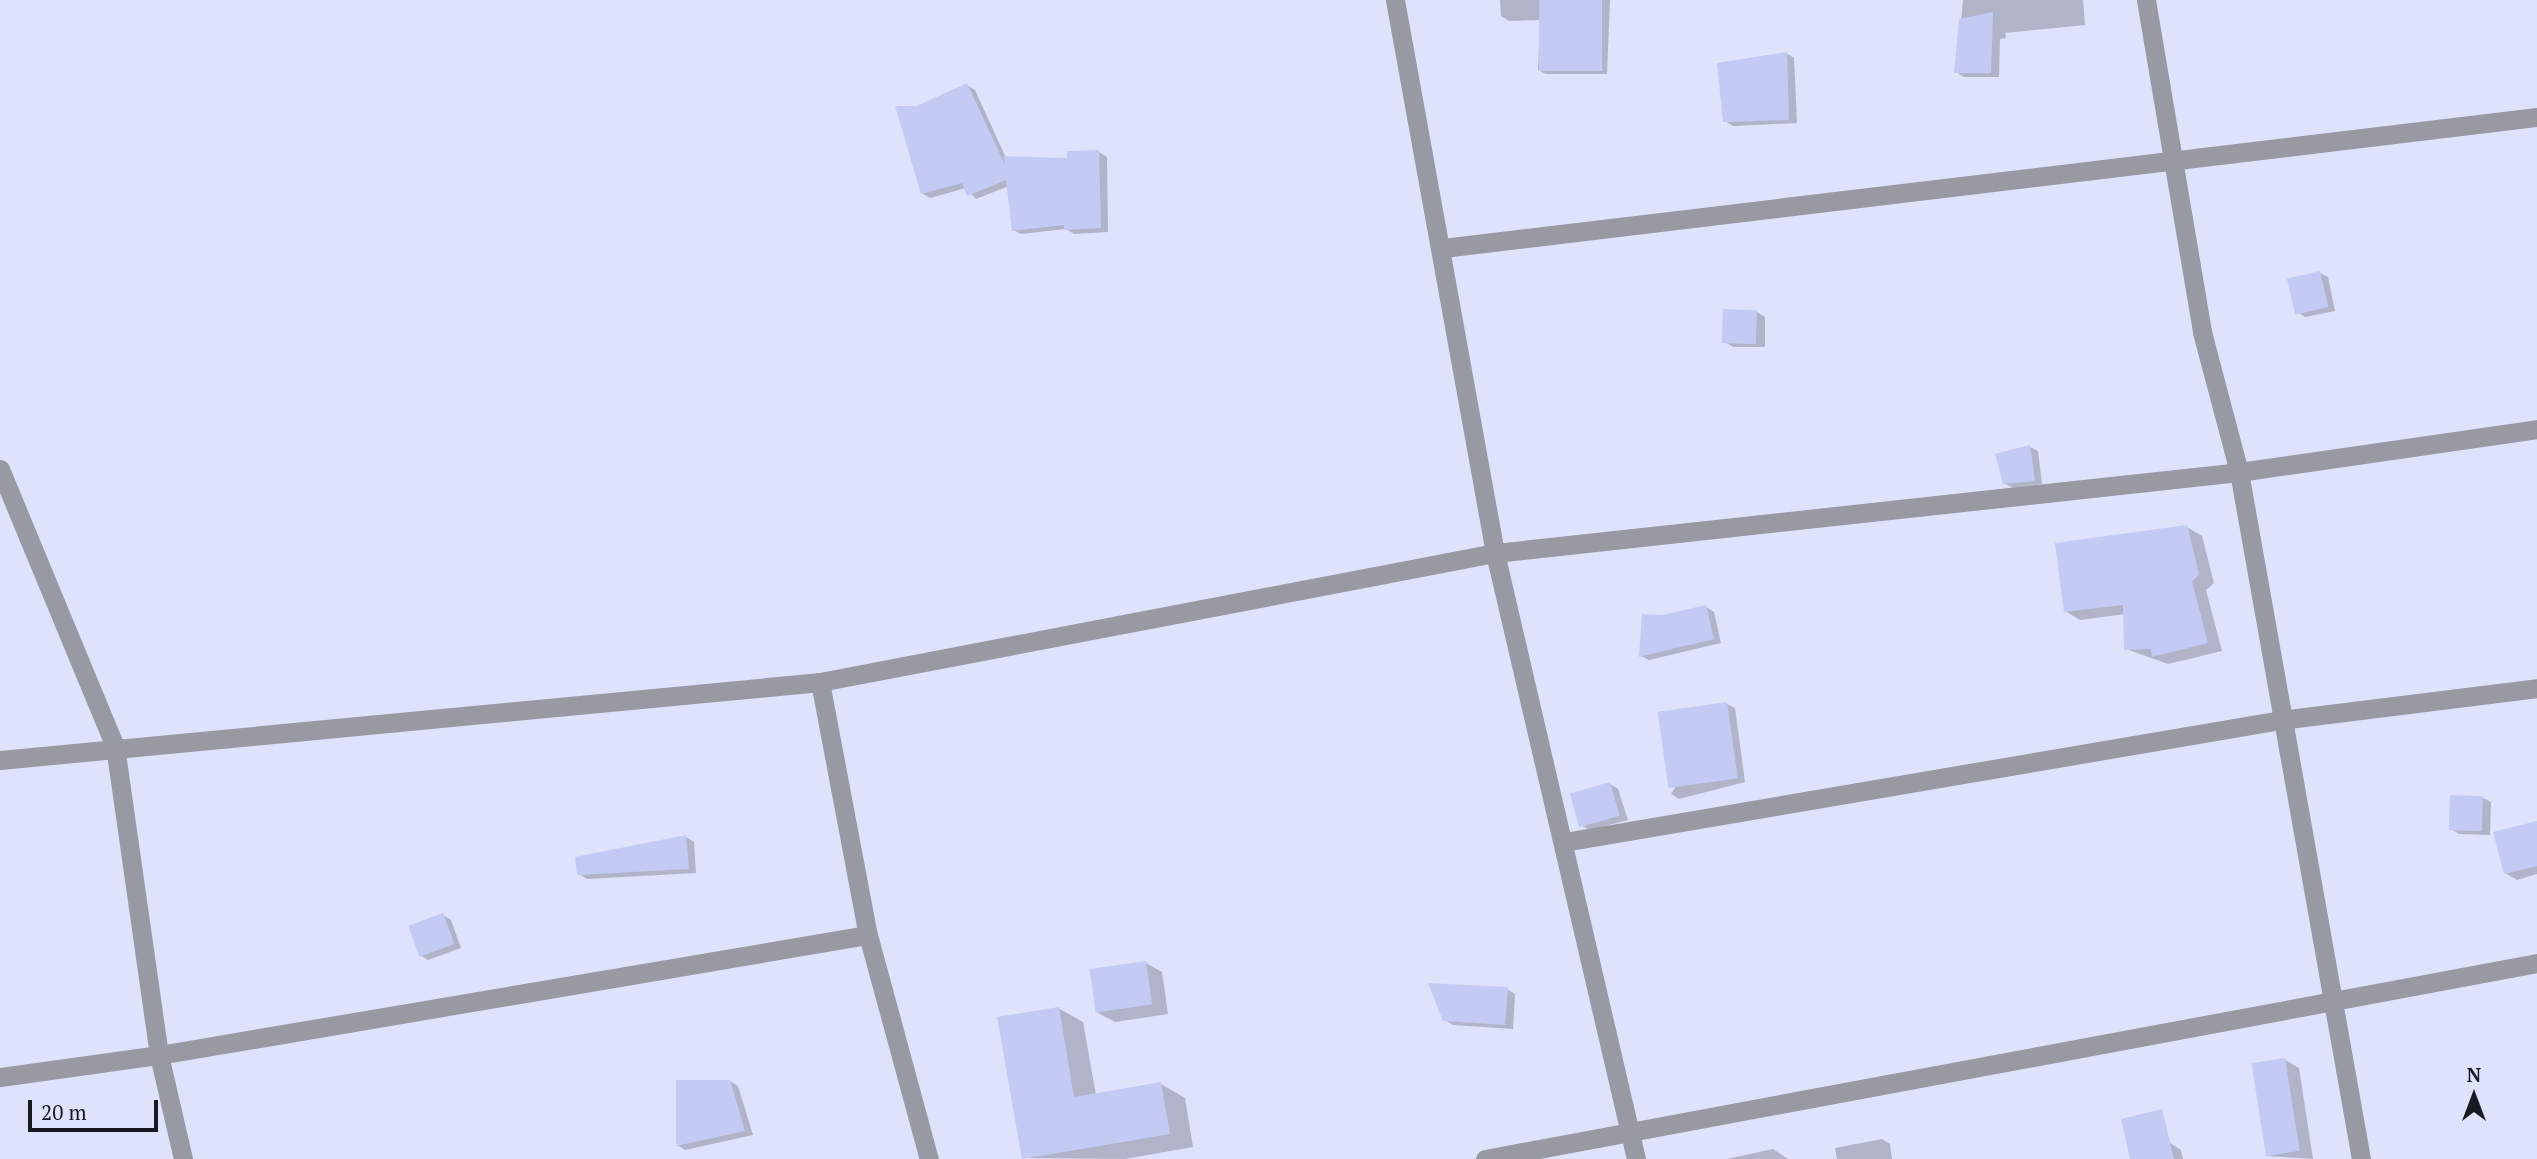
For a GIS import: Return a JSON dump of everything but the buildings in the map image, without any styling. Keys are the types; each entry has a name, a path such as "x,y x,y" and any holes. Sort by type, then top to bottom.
{"street":[{"path":"1395,0 1443,248 1495,553 1636,1159"},
{"path":"2146,0 2202,332 2239,472 2361,1159"},
{"path":"1443,248 2172,164 2537,117"},
{"path":"0,760 115,746 820,682 1495,553 2239,472 2537,429"},
{"path":"0,469 115,746 159,1055 183,1159"},
{"path":"820,682 868,935 929,1159"},
{"path":"1564,842 2281,720 2537,688"},
{"path":"0,1077 159,1055 868,935"},
{"path":"1485,1159 2537,962"}]}
